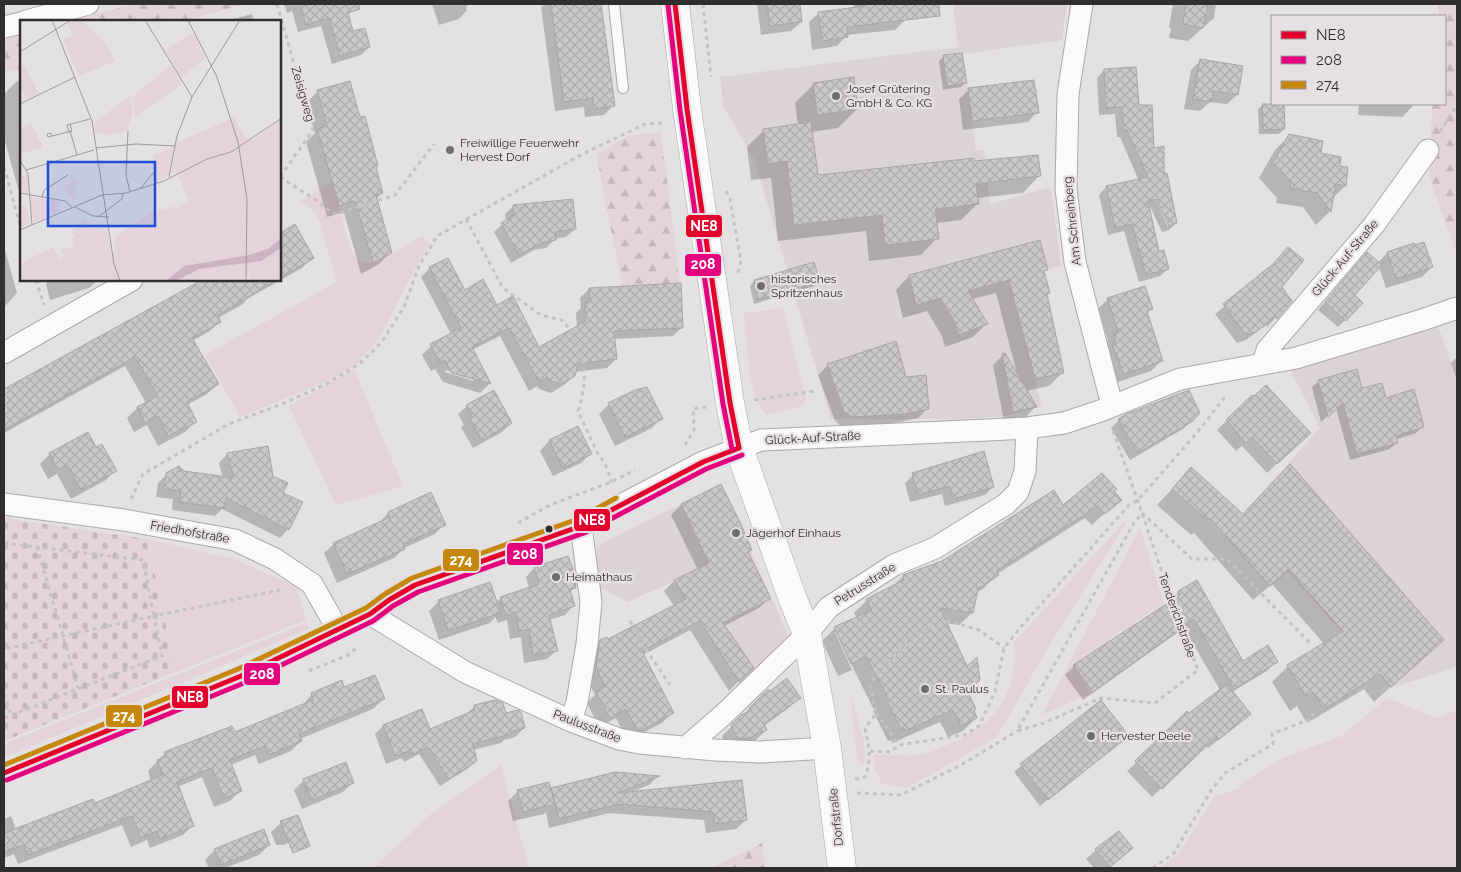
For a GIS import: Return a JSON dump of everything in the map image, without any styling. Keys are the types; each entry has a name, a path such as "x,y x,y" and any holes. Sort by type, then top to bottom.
{"street":[{"path":"30,20 88,4"},
{"name":"Dorfstraße","path":"675,4 689,121 738,448 807,634 827,748 841,786 842,868"},
{"name":"Am Schreinberg","path":"1082,4 1068,94 1066,189 1075,262 1108,407"},
{"path":"4,28 20,22"},
{"name":"Glück-Auf-Straße","path":"1263,364 1267,350 1374,225 1428,150"},
{"path":"4,353 130,281"},
{"name":"Glück-Auf-Straße","path":"4,773 241,676 370,614 415,585 581,526 703,462 761,440 1027,428 1064,423 1180,379 1296,358 1457,308"},
{"name":"Petrusstraße","path":"685,748 723,715 807,634 829,607 894,565 935,548 1006,504 1018,492 1025,471 1027,428"},
{"name":"Friedhofstraße","path":"4,504 124,520 235,540 275,560 312,584 338,630"},
{"path":"571,721 579,693 587,644 591,602 581,526"},
{"name":"Paulusstraße","path":"370,614 465,672 571,721 619,739 685,748 760,752 827,748"}],"lane":[{"path":"614,4 623,88"}],"path":[{"name":"Zeisigweg","path":"277,4 313,130 281,176"},
{"path":"1428,150 1457,105"},
{"path":"124,520 127,507 143,474 229,424 287,402 328,383 359,364 381,342 404,307 419,266 437,236 577,158 645,124 689,121"},
{"path":"281,178 319,202 330,212 337,214 395,195 434,144"},
{"path":"4,167 20,224"},
{"path":"466,219 503,288 541,315 564,321 577,341 584,363 585,389 578,411 597,452 608,469 610,482 620,505"},
{"path":"677,449 685,445 694,430 693,409 815,391"},
{"path":"870,751 890,752 899,744 964,735 979,726 995,692 1004,648 1129,505 1138,500 1201,428 1228,392"},
{"name":"Tenderichstraße","path":"841,786 901,795 961,765 1017,731 1044,723 1101,698 1155,703 1198,670 1175,611 1110,423 1108,407"},
{"path":"515,524 550,506 635,470"},
{"name":"Tenderichstraße","path":"1142,513 1192,560 1227,560 1310,643"},
{"name":"Tenderichstraße","path":"1017,731 1134,523 1142,513"},
{"path":"4,543 142,560 162,656 4,718"},
{"path":"37,547 78,688"},
{"path":"4,649 312,584"},
{"path":"630,621 670,685"},
{"path":"899,744 876,713 870,685 882,667 922,631 949,621 979,630 1004,648"},
{"path":"4,694 11,715"},
{"path":"1153,868 1174,853 1210,792 1225,773 1272,744 1272,734 1314,718 1312,712"},
{"path":"841,786 865,777 869,765 870,751 865,729 876,713"}],"shaded area":[{"path":"953,4 1067,4 1062,40 963,54 976,151 984,150 990,204 1051,187 1061,266 1009,280 1042,406 1001,417 831,419 755,161 723,105 720,77 958,47"},
{"path":"1438,326 1457,380 1457,667 1391,688 1288,572 1270,587 1224,535 1320,428 1289,367"},
{"path":"715,487 724,490 790,640 743,687 674,581 628,602 597,586 597,546"}],"green space":[{"path":"133,4 245,4 188,20 74,20"},
{"path":"1439,4 1457,4 1457,255 1429,176 1432,105 1446,105 1446,15 1438,15"},
{"path":"20,35 20,68 4,73 4,40"},
{"path":"661,132 680,285 623,289 596,154 630,135"},
{"path":"332,182 351,250 360,261 370,263 377,261 422,236 429,243 378,340 353,367 328,381 240,417 205,355 337,282 319,220 311,208 299,202"},
{"path":"783,308 806,399 802,406 767,415 755,395 752,382 747,353 744,313"},
{"path":"354,369 403,486 336,505 289,406"},
{"path":"4,518 147,539 176,672 4,741"},
{"path":"1124,522 1126,523 1049,646 997,737 907,788 882,784 875,769 874,754 912,755 929,752 966,736 980,727 991,716 1001,705 1008,691 1015,660 1014,642"},
{"path":"1140,528 1164,603 1072,664 1091,693 1042,715"},
{"path":"147,539 233,559 294,585 306,620 176,672"},
{"path":"306,623 309,629 4,758 4,744"},
{"path":"850,693 864,741 865,765 860,765 857,756"},
{"path":"1387,698 1436,718 1457,710 1457,868 1159,868 1178,854 1215,796 1238,789 1242,783 1283,758 1341,736"},
{"path":"501,765 529,868 374,868 427,817"},
{"path":"762,843 765,868 711,868"}],"building":[{"path":"300,4 359,4 360,9 348,13 353,31 365,28 370,47 340,56 329,18 306,25"},
{"path":"551,4 601,4 615,106 594,109 593,98 564,102"},
{"path":"767,4 800,4 802,22 770,26"},
{"path":"864,4 939,4 940,16 847,27 848,37 822,41 818,12 865,6"},
{"path":"1186,4 1208,4 1203,28 1183,24"},
{"path":"962,53 967,83 947,86 943,55"},
{"path":"1200,59 1243,66 1238,95 1213,91 1211,102 1193,99"},
{"path":"1136,67 1139,105 1152,105 1154,148 1164,146 1164,173 1167,173 1177,223 1169,226 1157,199 1148,201 1159,251 1164,250 1169,269 1146,275 1132,224 1115,228 1106,186 1148,177 1127,130 1124,130 1122,107 1106,108 1104,69"},
{"name":"Josef Grütering GmbH & Co. KG","path":"854,77 858,109 817,115 813,83"},
{"path":"1034,80 1039,113 972,121 968,88"},
{"path":"350,81 360,117 365,116 378,166 376,167 383,193 376,195 392,253 373,263 355,201 339,206 317,129 327,126 317,90"},
{"path":"1262,104 1284,105 1285,129 1263,130"},
{"path":"811,122 818,175 974,158 974,161 1038,155 1041,176 976,184 979,204 935,209 939,239 885,245 882,215 794,225 787,161 768,164 763,129"},
{"path":"1289,134 1323,141 1321,153 1341,157 1340,166 1348,167 1346,186 1336,184 1331,212 1317,193 1290,188 1291,183 1273,163"},
{"path":"573,199 576,229 555,232 556,240 544,242 519,255 501,223 514,215 513,205"},
{"path":"295,224 314,258 281,277 281,232"},
{"path":"1040,240 1048,270 1044,271 1050,293 1047,294 1064,373 1035,379 1009,280 968,291 988,324 958,335 955,322 940,298 916,305 909,275"},
{"path":"1424,242 1433,267 1396,279 1387,252 1414,243 1415,245"},
{"path":"1288,247 1304,260 1282,287 1292,301 1277,319 1275,317 1256,332 1246,335 1223,304 1273,264"},
{"path":"1367,252 1382,265 1355,295 1363,303 1346,321 1325,302"},
{"path":"448,258 465,290 483,279 497,305 513,296 539,347 586,321 585,303 590,302 589,288 681,283 683,328 614,331 617,359 578,364 575,376 561,384 547,378 539,382 509,328 472,347 491,384 452,373 445,360 440,363 430,344 461,328 429,267"},
{"path":"814,262 820,282 758,300 754,280"},
{"path":"200,281 274,281 218,315 221,322 192,338 219,384 187,402 197,422 168,436 158,416 145,423 137,407 158,396 135,357 4,430 4,389"},
{"path":"1145,286 1153,309 1147,311 1163,361 1124,374 1112,344 1116,342 1113,333 1118,332 1107,298"},
{"path":"896,341 906,377 926,375 929,409 906,414 853,417 844,412 827,364"},
{"path":"1005,353 1037,407 1013,412 1002,354"},
{"path":"1357,369 1362,388 1382,383 1386,398 1414,389 1424,427 1396,436 1398,443 1357,454 1343,403 1328,417 1318,380"},
{"path":"1266,385 1311,433 1277,464 1252,437 1246,443 1226,420 1252,395 1254,396"},
{"path":"647,387 663,419 625,437 608,403 635,390"},
{"path":"494,390 512,423 482,440 469,418 472,416 466,405"},
{"path":"1189,390 1200,413 1193,421 1138,453 1118,419"},
{"path":"578,426 592,454 563,468 549,440"},
{"path":"88,432 96,447 102,444 117,471 81,490 67,465 58,470 49,453"},
{"path":"268,446 273,476 288,483 283,493 303,502 289,530 226,498 224,508 179,502 181,491 164,489 166,473 179,466 184,471 234,478 227,453"},
{"path":"984,451 994,487 953,499 950,486 918,495 912,473"},
{"path":"1290,464 1444,640 1391,687 1380,674 1324,709 1313,692 1306,696 1287,665 1343,631 1288,569 1270,586 1210,518 1208,520 1172,489 1191,467 1243,514"},
{"path":"1102,473 1117,489 1114,491 1122,500 1105,514 1098,506 996,571 999,575 978,589 973,613 940,608 967,666 977,657 980,680 968,692 976,709 974,710 977,718 961,726 953,710 905,731 904,728 901,729 885,697 887,696 866,657 851,664 834,627 872,610 866,599 904,580 903,575 942,561 1054,490 1063,505"},
{"path":"721,484 752,550 748,552 771,599 723,623 754,668 739,682 700,621 642,651 674,713 640,731 637,730 626,709 610,718 596,692 605,687 596,667 600,640 607,637 608,639 686,599 674,580 709,563 681,504"},
{"path":"431,492 446,525 403,544 405,549 347,574 333,543 390,517 388,512"},
{"path":"568,556 575,574 576,588 570,590 575,606 549,615 558,651 533,655 529,629 519,631 516,612 506,616 500,597 539,584 534,567"},
{"path":"1197,580 1243,661 1268,645 1278,662 1234,689 1194,619 1093,692 1073,665 1180,595 1178,591"},
{"path":"490,582 501,613 448,631 438,600"},
{"path":"375,675 385,699 299,734 302,741 269,755 265,746 230,760 242,791 224,798 212,768 177,782 194,826 160,839 157,831 141,838 132,816 28,855 24,845 4,852 4,833 93,799 95,803 163,775 157,760 167,756 164,752 232,726 235,732 313,700 311,693 342,680 344,687"},
{"path":"787,678 801,698 764,724 767,730 747,739 737,738 731,725 741,715 750,711 749,708 768,689 770,691"},
{"path":"1227,684 1251,714 1218,740 1216,737 1162,789 1135,761 1187,711 1189,713"},
{"path":"495,700 503,703 506,713 518,710 521,712 525,728 510,732 511,734 473,744 477,761 449,779 428,747 413,755 411,750 395,756 383,725 422,709 430,729 475,710 474,705"},
{"path":"1101,700 1129,736 1048,800 1020,764"},
{"path":"346,762 354,783 312,800 303,779"},
{"path":"615,772 660,776 618,793 742,780 747,820 715,824 713,812 620,804 559,819 551,788"},
{"path":"549,782 555,804 523,812 517,790"},
{"path":"298,815 310,846 293,853 280,821"},
{"path":"264,829 270,845 221,865 214,849"},
{"path":"1119,831 1133,848 1110,867 1095,849"}],"transit line":[{"name":"NE8","path":"675,4 687,109 730,403 739,448"},
{"name":"208","path":"668,5 680,110 723,404 732,449"},
{"name":"NE8","path":"4,773 241,676 370,614 415,585 581,526 703,462 739,448"},
{"name":"208","path":"7,780 244,683 373,621 393,606 418,592 584,533 706,469 742,455"},
{"name":"274","path":"4,765 238,669 366,608 412,578 578,519 616,498"}],"place":[{"name":"Josef Grütering GmbH & Co. KG","path":"836,96"},
{"name":"Freiwillige Feuerwehr Hervest Dorf","path":"450,150"},
{"name":"historisches Spritzenhaus","path":"761,286"},
{"name":"Jägerhof Einhaus","path":"736,533"},
{"name":"Heimathaus","path":"556,577"},
{"name":"St. Paulus","path":"925,689"},
{"name":"Hervester Deele","path":"1091,736"}]}
